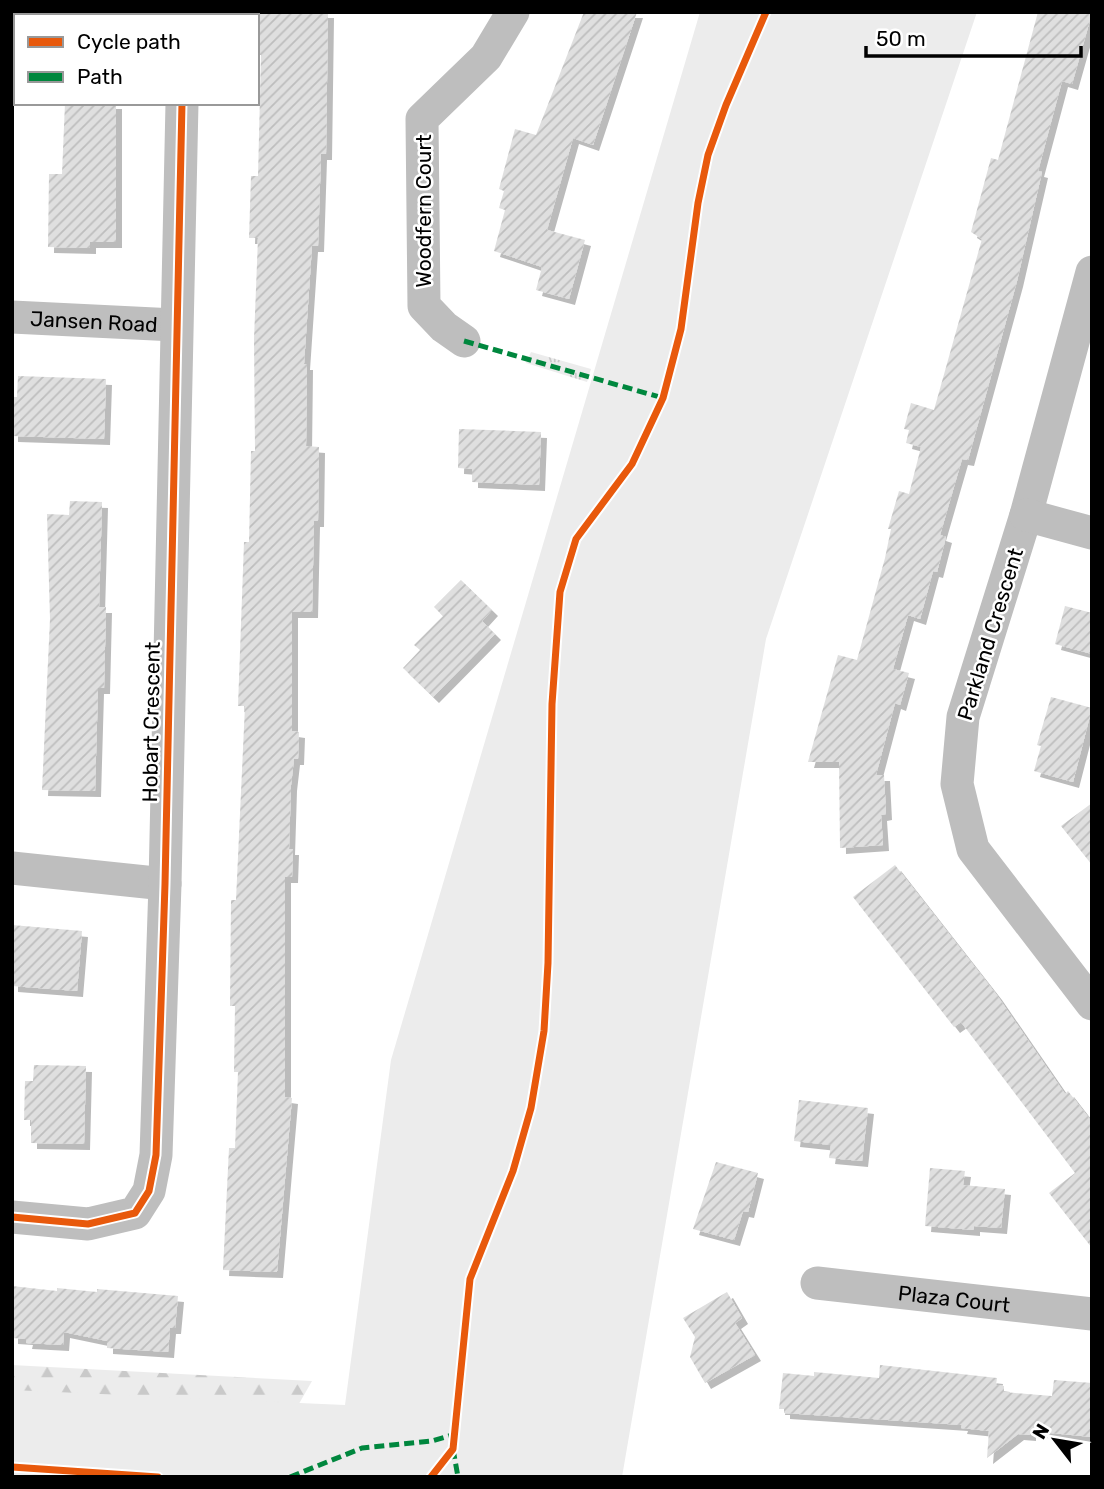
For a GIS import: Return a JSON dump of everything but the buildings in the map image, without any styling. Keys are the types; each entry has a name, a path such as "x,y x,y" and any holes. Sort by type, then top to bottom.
{"street":[{"name":"Woodfern Court","path":"464,341 444,327 424,306 422,119 486,57 513,12"},
{"name":"Hobart Crescent","path":"12,1217 88,1224 135,1213 149,1191 156,1155 165,884 175,325 182,105"},
{"name":"Parkland Crescent","path":"1092,272 1027,515 963,717 957,784 972,849 1092,1004"},
{"name":"Jansen Road","path":"12,317 175,325"},
{"path":"1027,515 1092,533"},
{"path":"12,868 165,884"},
{"name":"Plaza Court","path":"817,1283 1092,1314"}],"green space":[{"path":"700,12 977,12 766,639 622,1477 12,1477 12,1390 345,1405 391,1060"},
{"path":"531,352 591,369 587,382 526,363"},
{"path":"12,1365 312,1381 257,1477 12,1460"}],"marked path":[{"path":"464,341 663,398"},
{"path":"290,1477 362,1448 432,1441 456,1434"},
{"path":"453,1449 458,1477"}],"cycle path":[{"path":"431,1477 453,1449 470,1279 513,1171 531,1108 544,1031 548,963 552,704 560,592 576,539 632,464 663,398 681,329 698,203 708,155 726,105 766,12"},
{"path":"12,1217 88,1224 135,1213 149,1191 156,1155 165,884 182,105"},
{"path":"12,1467 158,1477"}]}
